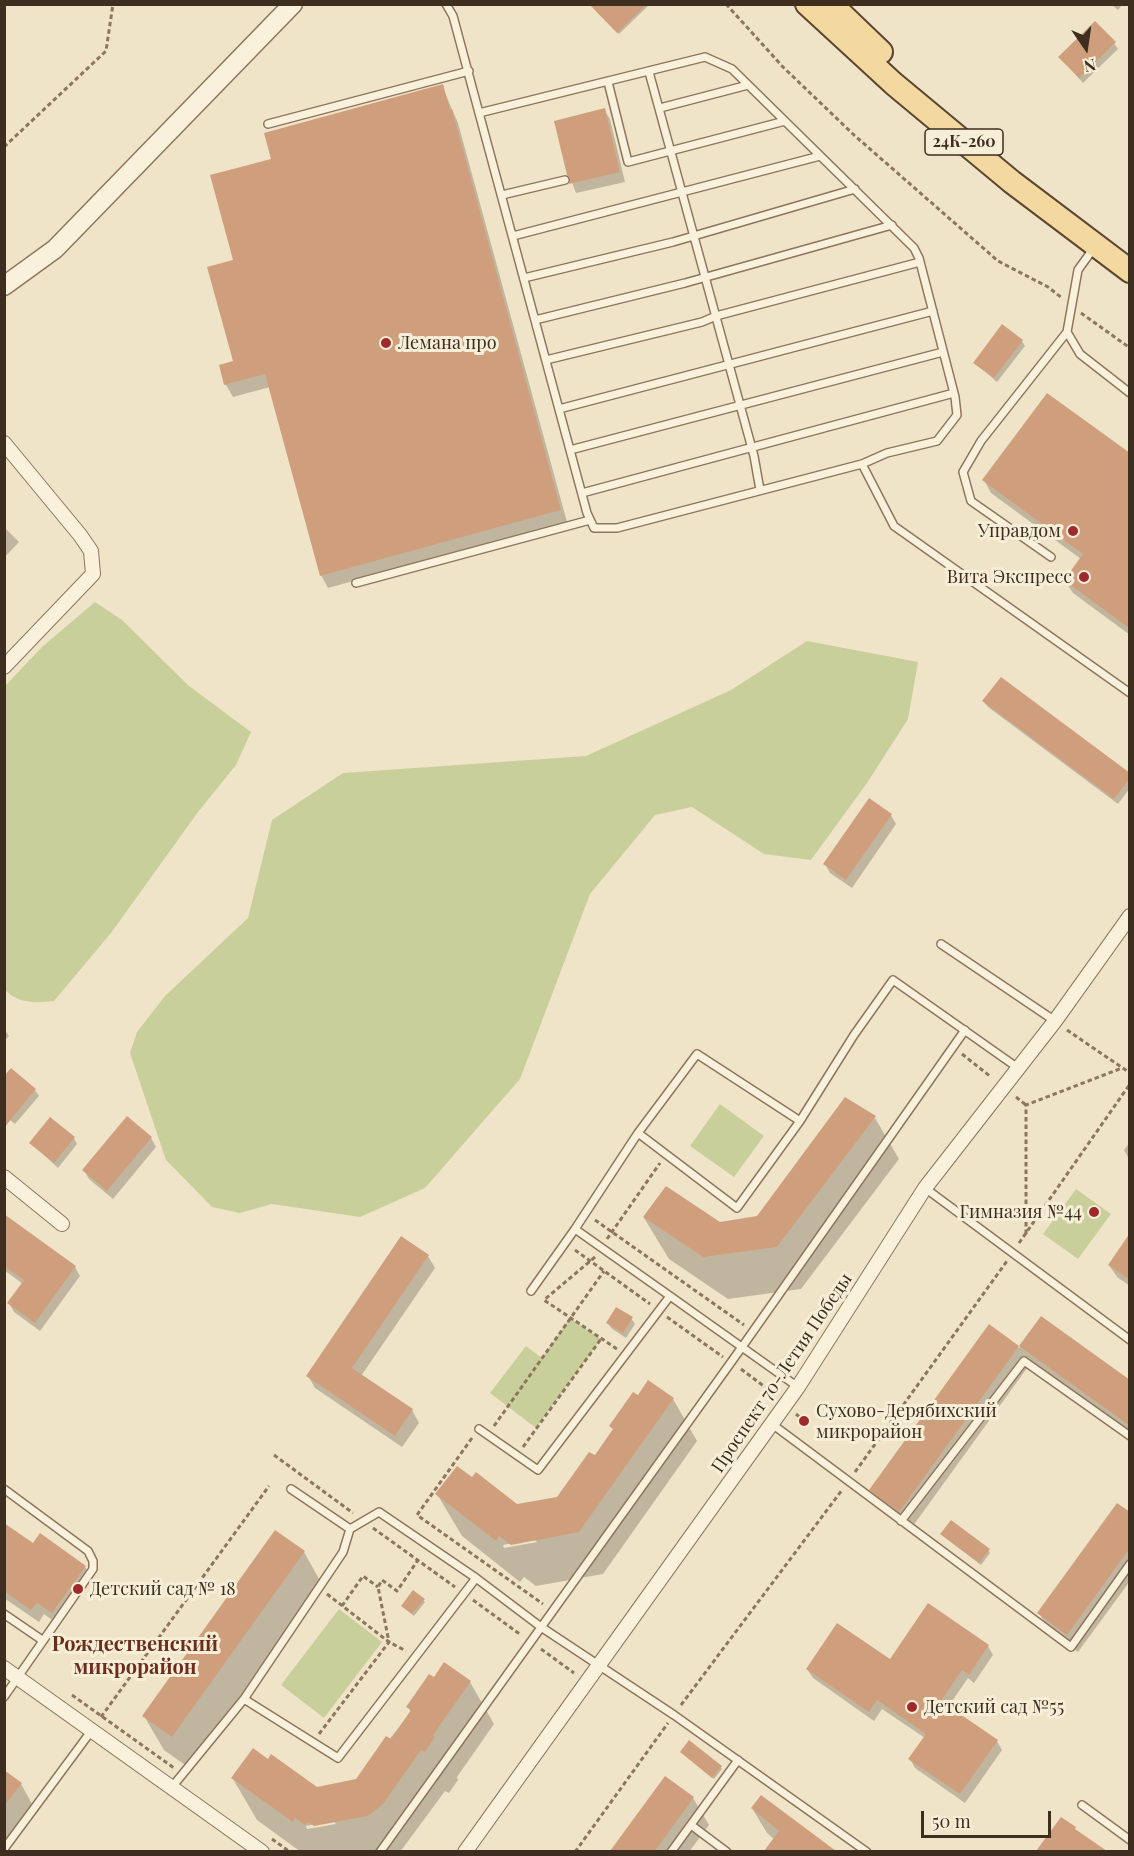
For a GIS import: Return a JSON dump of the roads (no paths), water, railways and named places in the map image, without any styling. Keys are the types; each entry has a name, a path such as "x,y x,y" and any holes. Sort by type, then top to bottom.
{"main road":[{"name":"24К-260","path":"807,4 894,84 1095,247 1130,271"},
{"name":"24К-260","path":"833,5 983,146 1130,262"}],"street":[{"path":"4,286 55,249 293,4"},
{"path":"4,443 86,543 91,551 93,574 4,667"},
{"name":"Проспект 70-Летия Победы","path":"465,1851 798,1387 925,1188 1125,932 1130,916"},
{"path":"4,1177 62,1224"},
{"path":"4,1668 262,1851"}],"lane":[{"path":"446,4 453,16 469,70 479,112 559,410 594,528 617,528 862,464 887,453 937,441 957,415 944,352 920,262 914,248 732,69 705,57 479,112"},
{"path":"268,124 469,70"},
{"path":"649,72 752,447 760,479 760,490"},
{"path":"608,82 628,162 785,121"},
{"path":"660,108 748,85"},
{"path":"513,236 820,156"},
{"path":"502,195 565,180"},
{"path":"524,278 673,242 694,234 855,189"},
{"path":"535,320 685,283 705,275 892,225"},
{"path":"1052,556 971,501 963,472 981,441 1067,332 1078,270 1095,247"},
{"path":"546,360 702,322 716,316 920,262"},
{"path":"559,410 708,371 729,363 933,311"},
{"path":"1067,332 1080,354 1130,393"},
{"path":"570,450 944,352"},
{"path":"582,493 954,393"},
{"path":"862,464 894,526 1011,612 1130,693"},
{"path":"356,583 590,520"},
{"path":"941,944 1055,1021"},
{"path":"638,1133 737,1208 800,1121 854,1035 893,980 1018,1068"},
{"path":"380,1851 742,1347 964,1030"},
{"path":"531,1291 638,1133 697,1054 800,1121"},
{"path":"925,1188 1130,1340"},
{"path":"575,1229 798,1387"},
{"path":"479,1429 538,1470 670,1296"},
{"path":"901,1521 1024,1361 1130,1436"},
{"path":"772,1424 1071,1647 1130,1564"},
{"path":"4,1489 77,1542 88,1551 93,1561 90,1576 42,1640 19,1678 4,1697"},
{"path":"291,1489 350,1529"},
{"path":"172,1787 244,1700 343,1552 350,1529 378,1512 476,1578 541,1627 674,1715 867,1851"},
{"path":"244,1700 338,1758 476,1578"},
{"path":"4,1614 42,1640"},
{"path":"4,1849 92,1730"},
{"path":"671,1851 738,1760"},
{"path":"1082,1805 1130,1840"},
{"path":"691,1825 727,1851"}],"place":[{"name":"Лемана про","path":"386,343"},
{"name":"Управдом","path":"1073,531"},
{"name":"Вита Экспресс","path":"1084,577"},
{"name":"Гимназия №44","path":"1094,1212"},
{"name":"Сухово-Дерябихский микрорайон","path":"804,1421"},
{"name":"Детский сад № 18","path":"78,1589"},
{"name":"Детский сад №55","path":"912,1707"}],"district":[{"name":"Рождественский микрорайон","path":"135,1656"}]}
